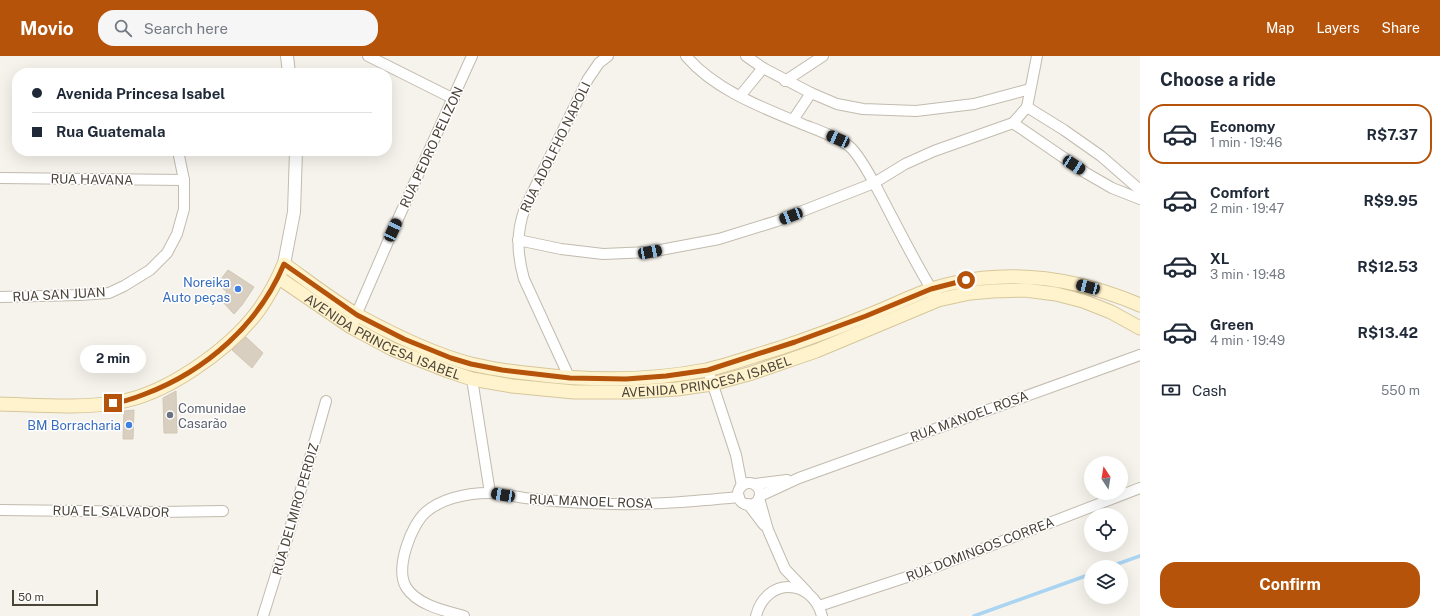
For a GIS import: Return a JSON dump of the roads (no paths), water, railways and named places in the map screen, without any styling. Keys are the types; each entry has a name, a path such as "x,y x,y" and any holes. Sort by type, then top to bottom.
{"main road":[{"name":"AVENIDA PRINCESA ISABEL","path":"284,264 357,315 404,339 451,358 471,364 502,370 570,378 626,379 666,376 708,370 795,342 866,316 935,295 964,294 993,290 1025,290 1056,294 1083,301 1111,312 1140,328"},
{"path":"0,404 49,406 118,403 160,388 202,363 231,341 257,312 278,278 284,264"},
{"name":"AVENIDA PRINCESA ISABEL","path":"278,278 351,327 392,349 448,371 472,379 512,386 574,392 628,392 677,388 712,384 752,373 816,351 935,295 953,283 983,278 1011,276 1048,279 1079,284 1113,294 1140,305"}],"street":[{"path":"287,56 289,68"},
{"path":"368,56 454,99"},
{"name":"RUA PEDRO PELIZON","path":"351,327 472,56"},
{"name":"RUA ADOLFHO NAPOLI","path":"570,378 524,279 520,262 518,240 520,222 525,208 588,79 599,63 608,56"},
{"path":"686,56 695,66 713,81 740,96 838,139 849,146 874,183 935,295"},
{"path":"746,56 763,68 811,93 837,104 863,109 916,111 974,104 1030,89"},
{"path":"785,80 823,56"},
{"path":"518,240 561,249 603,254 650,252 726,237 777,221 874,183 912,160 1013,123 1027,107 1037,56"},
{"path":"740,96 763,68"},
{"path":"793,120 811,93"},
{"path":"1027,107 1064,130 1101,156 1140,190"},
{"path":"1013,123 1086,173 1112,188 1140,199"},
{"name":"RUA SAN JUAN","path":"0,296 110,293 150,270 166,253 177,234 184,209 184,180 179,156"},
{"path":"284,264 294,212 296,156"},
{"name":"RUA HAVANA","path":"0,178 184,180"},
{"name":"RUA MANOEL ROSA","path":"759,497 799,478 1140,355"},
{"path":"708,370 736,455 753,484 759,489 759,497 768,530 785,569 812,596 819,606 822,616"},
{"path":"472,379 490,493"},
{"name":"RUA DELMIRO PERDIZ","path":"263,616 285,546 326,401"},
{"path":"736,455 743,502 748,504 768,530"},
{"name":"RUA MANOEL ROSA","path":"753,484 799,478"},
{"path":"740,490 746,483 753,484"},
{"name":"RUA DOMINGOS CORREA","path":"819,606 925,571 1140,488"},
{"name":"RUA MANOEL ROSA","path":"464,616 448,612 418,599 404,584 404,558 413,529 426,512 439,503 454,497 490,493 534,499 612,504 650,504 692,501 740,490"},
{"path":"748,504 754,503 759,497"},
{"name":"RUA EL SALVADOR","path":"0,510 160,512 223,511"},
{"path":"756,616 758,607 764,598 783,581 785,569"},
{"path":"773,591 784,587 796,588 807,592"}],"waterway":[{"path":"1128,560 1140,556"},
{"path":"974,616 1084,577"}],"place":[{"name":"Noreika Auto peças","path":"238,289"},
{"name":"Comunidae Casarão","path":"170,415"},
{"name":"BM Borracharia","path":"129,425"}]}
